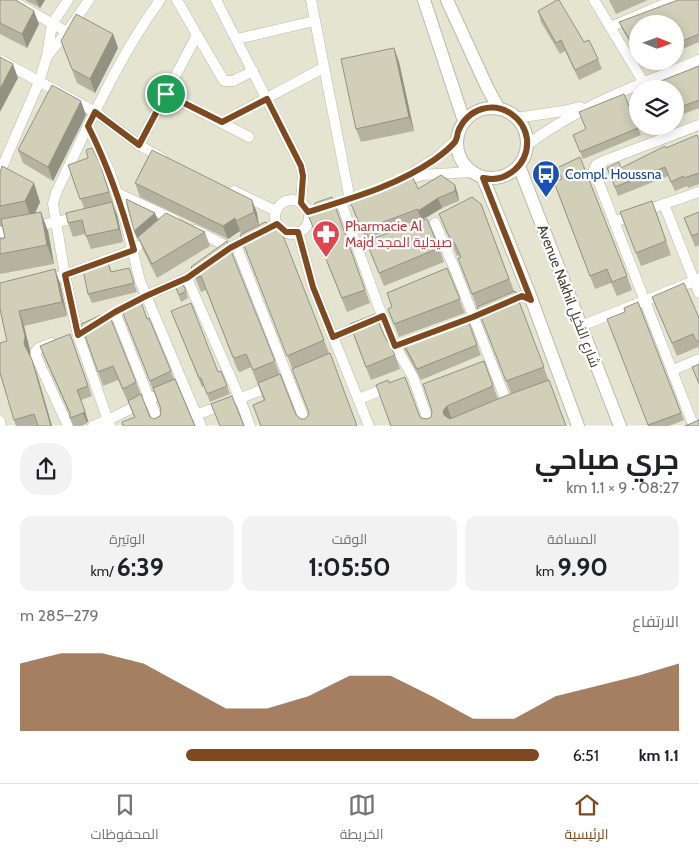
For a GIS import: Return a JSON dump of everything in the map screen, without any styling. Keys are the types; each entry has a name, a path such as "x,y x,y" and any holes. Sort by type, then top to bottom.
{"street":[{"path":"11,0 67,32"},
{"path":"0,172 38,82 46,56 52,24 68,0"},
{"path":"46,56 67,32 90,0"},
{"path":"109,423 77,334 53,212 54,198 121,61 160,0"},
{"path":"177,0 224,80 233,81 253,71"},
{"path":"216,0 301,166 303,176 301,203"},
{"path":"311,0 345,201 382,303 383,316 399,345 404,381 430,426"},
{"path":"424,0 464,122"},
{"path":"447,0 487,88 500,109"},
{"path":"594,0 642,80"},
{"path":"610,27 652,4 674,0"},
{"path":"237,39 314,21"},
{"path":"139,145 197,35"},
{"path":"0,60 95,112 139,145 152,158 171,162"},
{"path":"651,80 699,60"},
{"path":"222,122 323,68"},
{"path":"527,145 552,127 595,103 629,89"},
{"path":"166,94 249,137"},
{"path":"516,118 563,111 595,103"},
{"path":"490,108 500,109 516,118 524,130 527,145 519,166 509,175 500,178 483,178 470,172 458,156 456,140 458,130 471,114 490,108"},
{"path":"698,426 692,422 594,170 596,165 604,161 699,125"},
{"path":"88,126 118,193 118,208 134,250 140,281 198,420 240,399 294,377"},
{"path":"456,140 436,158 390,185 422,175 470,172"},
{"name":"Avenue Nakhil شارع النخيل","path":"519,166 620,426"},
{"path":"483,178 531,300 559,386 578,426"},
{"path":"224,187 276,211"},
{"path":"614,222 699,192"},
{"path":"118,193 133,196 167,221 233,247 294,377 308,426"},
{"path":"293,200 301,203 312,211 307,224 298,232 286,232 277,224 276,211 286,201 293,200"},
{"path":"664,204 697,280 699,293"},
{"path":"0,232 55,223 94,214"},
{"path":"435,222 452,274 473,317 507,403"},
{"path":"68,426 36,356 36,351 39,348 77,334 146,296 187,278 233,247 277,224"},
{"path":"298,232 313,287 333,337 337,357 369,426"},
{"path":"37,282 65,275 134,250 148,237"},
{"path":"187,278 250,426"},
{"path":"581,326 697,280"},
{"path":"495,308 522,296 531,300"},
{"path":"115,312 160,426"},
{"path":"333,337 383,316"},
{"path":"673,370 699,359"},
{"path":"358,399 404,381"},
{"path":"93,426 109,423 149,399 183,384"},
{"path":"0,421 1,426"}],"shaded area":[{"path":"0,0 699,0 699,425 0,425"}],"building":[{"path":"0,0 16,0 34,11 22,34 0,23"},
{"path":"559,0 584,42 589,40 598,59 575,70 561,40 556,43 538,11"},
{"path":"678,0 699,0 699,34 684,40 684,15 638,15"},
{"path":"76,14 113,34 90,79 72,69 61,41"},
{"path":"629,18 629,38 619,22"},
{"path":"394,48 409,117 356,129 341,59"},
{"path":"0,57 13,64 0,89"},
{"path":"699,66 699,100 684,106 684,80 664,80"},
{"path":"52,85 81,101 48,167 18,150"},
{"path":"624,94 629,106 629,132 580,152 573,135 586,129 579,112"},
{"path":"697,135 699,137 699,173 684,178 683,176 671,182 665,167 615,187 607,168 619,162 621,168 665,146 666,148"},
{"path":"92,148 100,164 109,192 80,199 68,165 88,158 86,150"},
{"path":"152,150 252,200 254,212 236,221 235,218 223,226 135,183"},
{"path":"580,157 627,276 612,282 607,269 590,276 554,182 562,179 557,168"},
{"path":"2,166 34,183 25,201 0,206 0,173"},
{"path":"412,175 418,189 441,175 455,185 455,191 438,198 418,211 418,209 362,230 348,197"},
{"path":"332,197 365,290 342,298 308,215 315,203"},
{"path":"472,197 481,204 509,279 472,294 458,258 461,257 454,242 452,243 439,214"},
{"path":"126,199 155,213 134,231"},
{"path":"652,201 666,241 636,253 620,212"},
{"path":"112,202 119,229 86,236 82,220 68,223 66,213"},
{"path":"41,212 47,245 0,254 0,239 5,238 1,219"},
{"path":"699,212 699,233 692,236 684,218"},
{"path":"166,213 205,232 152,264 138,237"},
{"path":"427,219 439,248 379,273 366,241"},
{"path":"265,222 280,228 324,340 287,356 240,235"},
{"path":"227,241 275,361 253,370 246,354 233,357 201,276 196,278 191,267"},
{"path":"106,257 111,272 129,268 134,283 88,294 82,265"},
{"path":"447,268 460,299 394,324 388,309 392,307 387,293"},
{"path":"55,269 62,302 19,311 25,336 24,344 32,360 51,426 38,426 34,414 14,420 0,373 0,343 7,341 0,309 0,283"},
{"path":"181,280 186,291 179,295 174,283"},
{"path":"684,283 699,318 699,342 693,334 672,343 652,297"},
{"path":"515,291 544,367 506,381 477,307"},
{"path":"139,296 147,319 149,318 171,371 150,381 120,306"},
{"path":"638,302 681,413 648,425 607,319 625,312 624,308"},
{"path":"191,303 218,372 221,371 227,386 207,394 171,311"},
{"path":"108,312 136,382 123,389 113,366 98,372 81,324"},
{"path":"375,314 395,355 366,367 350,324"},
{"path":"466,315 477,345 417,369 401,339"},
{"path":"70,334 88,386 77,390 85,411 70,418 70,413 40,346"},
{"path":"330,353 357,426 261,426 253,405 265,400 258,383 280,374 296,415 301,419 305,419 309,414 308,410 292,369"},
{"path":"484,361 493,386 447,406 443,411 444,415 450,419 549,380 566,426 391,426 376,385 388,380 389,383 405,377 419,415 421,418 427,419 431,417 432,411 423,384"},
{"path":"699,364 699,384 692,367"},
{"path":"175,379 195,426 123,426 122,422 135,417 128,401 141,394 150,417 154,419 160,416 161,409 153,388"},
{"path":"232,396 244,426 220,426 211,404"},
{"path":"699,420 699,426 685,426"}],"place":[{"name":"Compl. Houssna","path":"546,198"},
{"name":"Pharmacie Al Majd صيدلية المجد","path":"326,258"}],"route":[{"path":"166,94 222,122 267,99 301,166 303,176 301,203 308,212 350,200 390,185 426,165 443,153 456,140 458,130 467,118 475,112 484,108 494,108 510,113 520,122 526,135 527,145 522,162 509,175 496,179 483,178 531,300 522,296 473,317 395,346 383,316 333,337 313,287 298,232 286,232 277,224 230,248 187,278 115,312 78,335 65,275 134,250 118,193 88,126 95,112 139,145 166,94"}]}
